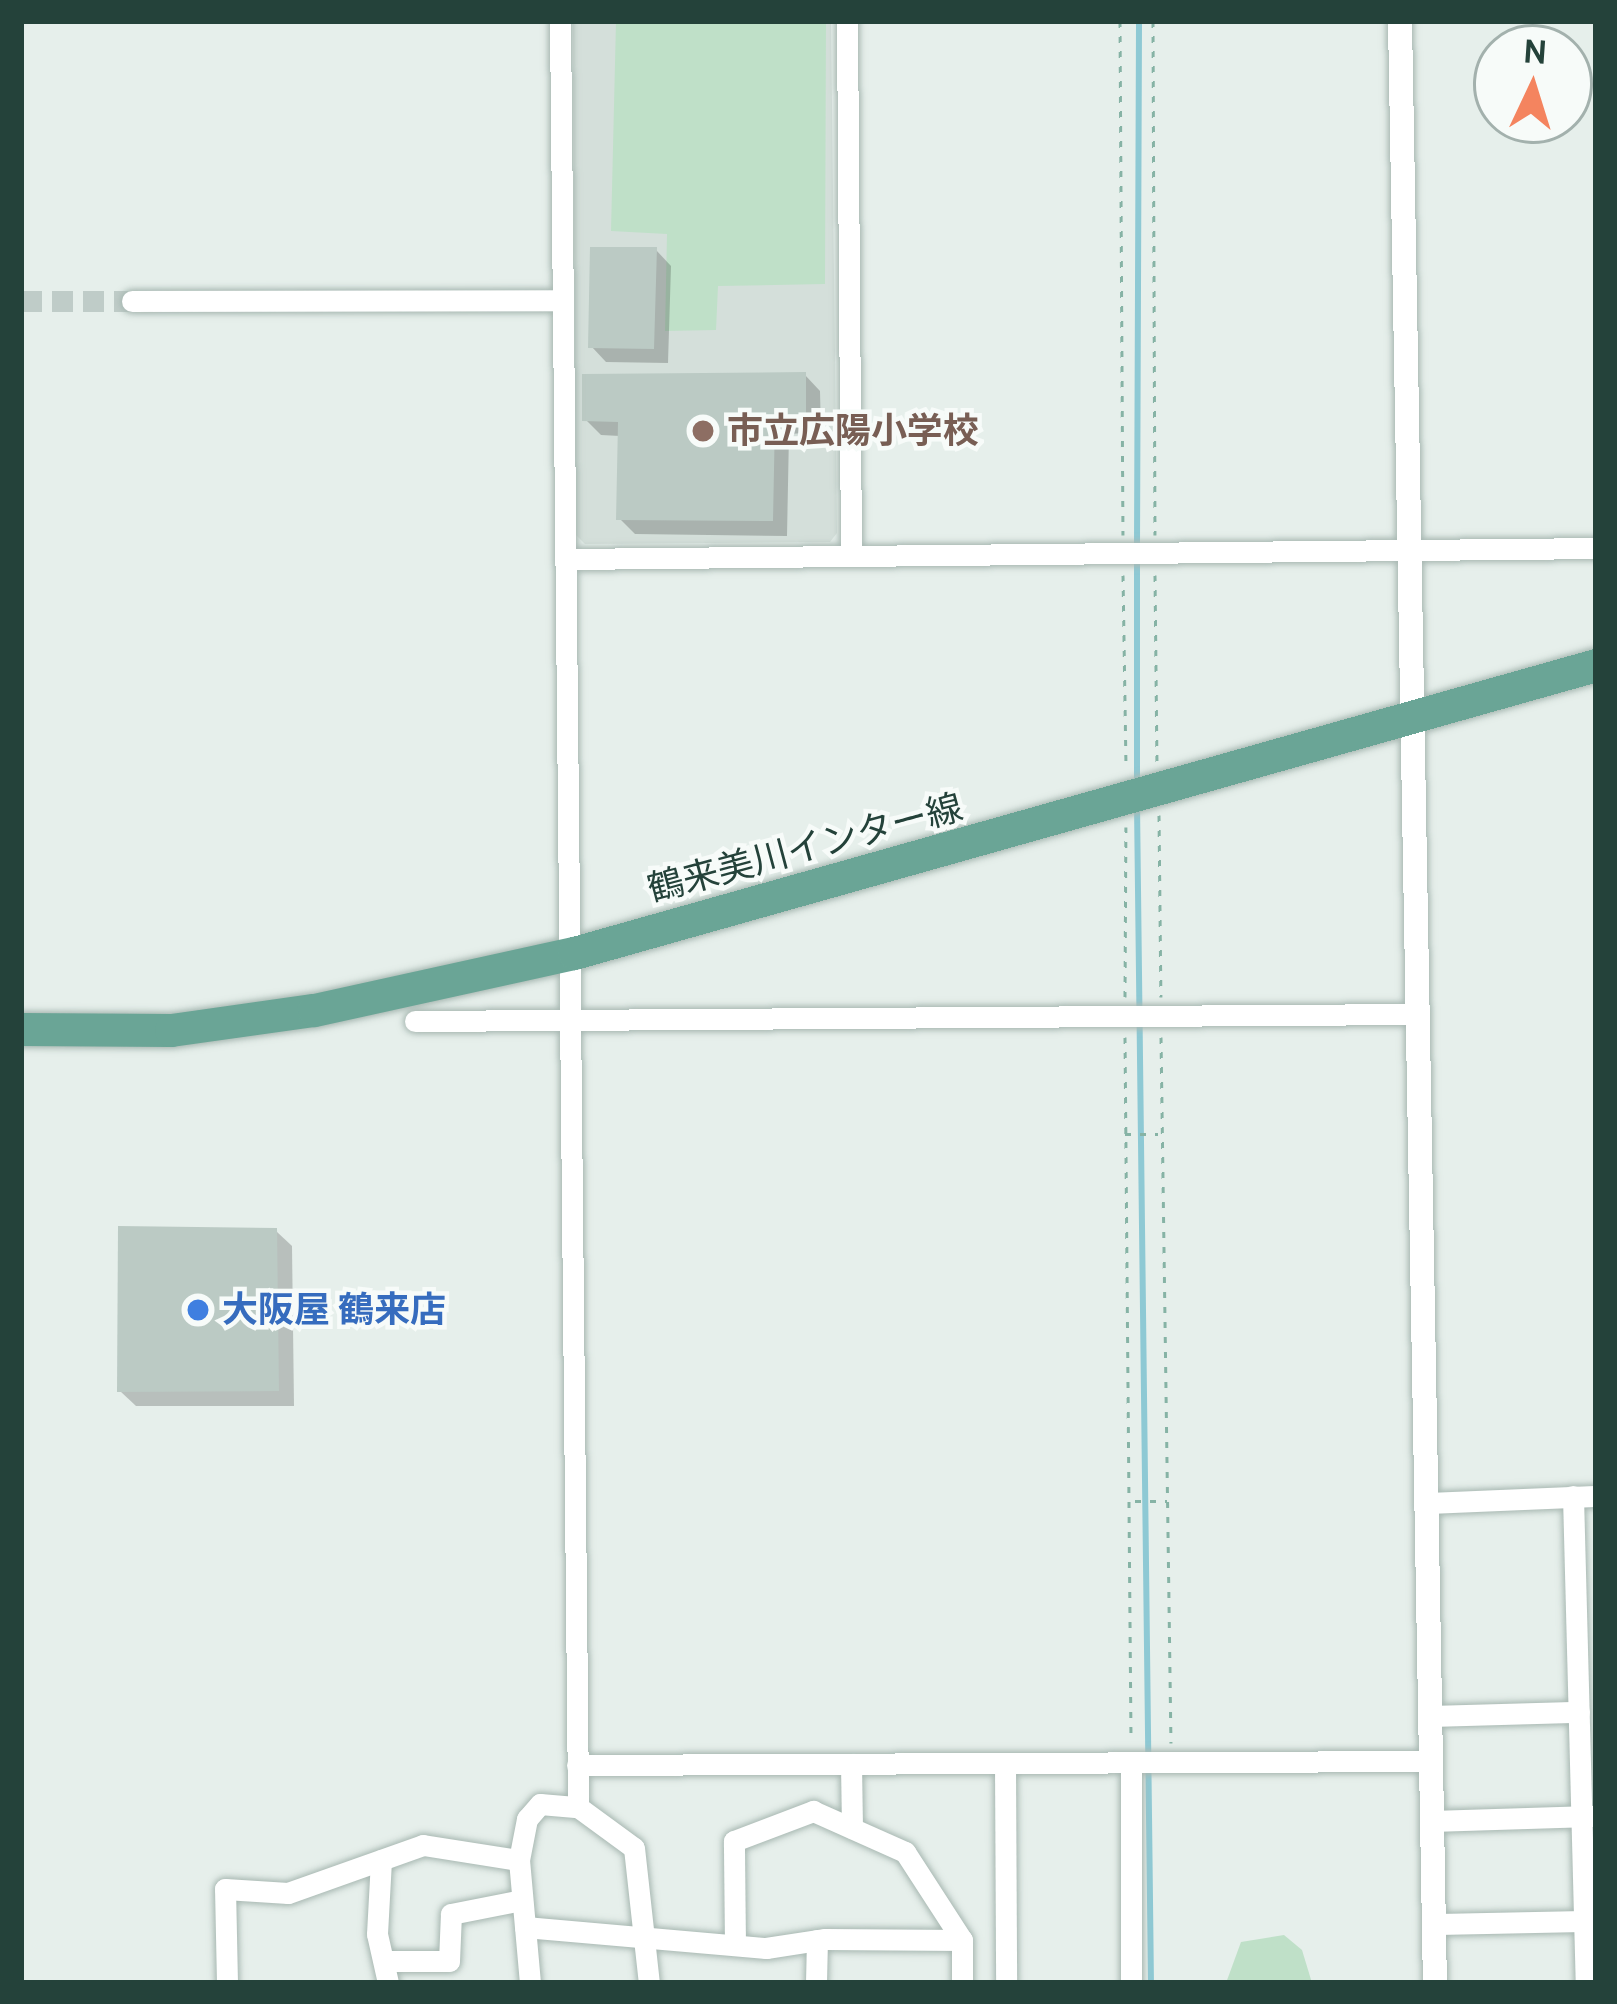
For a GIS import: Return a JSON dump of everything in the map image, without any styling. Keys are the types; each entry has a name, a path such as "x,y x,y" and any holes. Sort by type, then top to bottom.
{"main road":[{"name":"鶴来美川インター線","path":"21,1029 172,1030 314,1010 574,952 1596,665"}],"street":[{"path":"560,21 574,952 578,1808"},
{"path":"848,21 851,556"},
{"path":"1400,21 1435,1983"},
{"path":"132,301 563,300"},
{"path":"568,559 1596,548"},
{"path":"415,1021 1417,1014"},
{"path":"1573,1496 1579,1712 1589,1816 1586,1983"},
{"path":"1427,1503 1596,1496"},
{"path":"1432,1716 1579,1712"},
{"path":"578,1765 1432,1760"},
{"path":"1131,1983 1150,1763"},
{"path":"850,1764 852,1828"},
{"path":"1004,1764 1006,1983"},
{"path":"530,1983 519,1860 527,1819 540,1804 578,1808 634,1849 649,1983"},
{"path":"735,1945 734,1840 813,1811 905,1852 962,1940 962,1983"},
{"path":"1434,1821 1589,1816"},
{"path":"227,1983 225,1889 288,1894 423,1845 519,1860"},
{"path":"380,1860 377,1934 387,1972 449,1961 451,1914 522,1900"},
{"path":"1436,1924 1585,1922"},
{"path":"525,1928 735,1945 962,1940"},
{"path":"816,1983 817,1940"}],"path":[{"path":"1120,21 1145,795 1161,1018 1160,1134 1167,1157 1168,1501 1150,1763"},
{"path":"1150,1763 1134,1501 1125,1017 1145,795 1139,553 1154,21"},
{"path":"1125,1134 1160,1134"},
{"path":"1134,1501 1168,1501"}],"shaded area":[{"path":"573,21 831,21 837,533 830,542 585,544 576,535"}],"green space":[{"path":"616,21 826,24 825,284 718,286 716,330 665,331 667,234 611,231"},
{"path":"1284,1935 1302,1950 1312,1983 1226,1983 1241,1942"}],"building":[{"path":"590,247 657,247 654,349 588,348"},
{"path":"806,372 806,418 775,419 773,521 616,520 618,422 582,421 582,374"},
{"name":"大阪屋 鶴来店","path":"118,1226 277,1228 279,1391 117,1392"}],"waterway":[{"path":"1137,546 1139,21"},
{"path":"1137,559 1137,780"},
{"path":"1137,805 1151,1983"}],"tunnel":[{"path":"21,301 132,301"}],"place":[{"name":"市立広陽小学校","path":"703,431"},
{"name":"大阪屋 鶴来店","path":"198,1310"}]}
